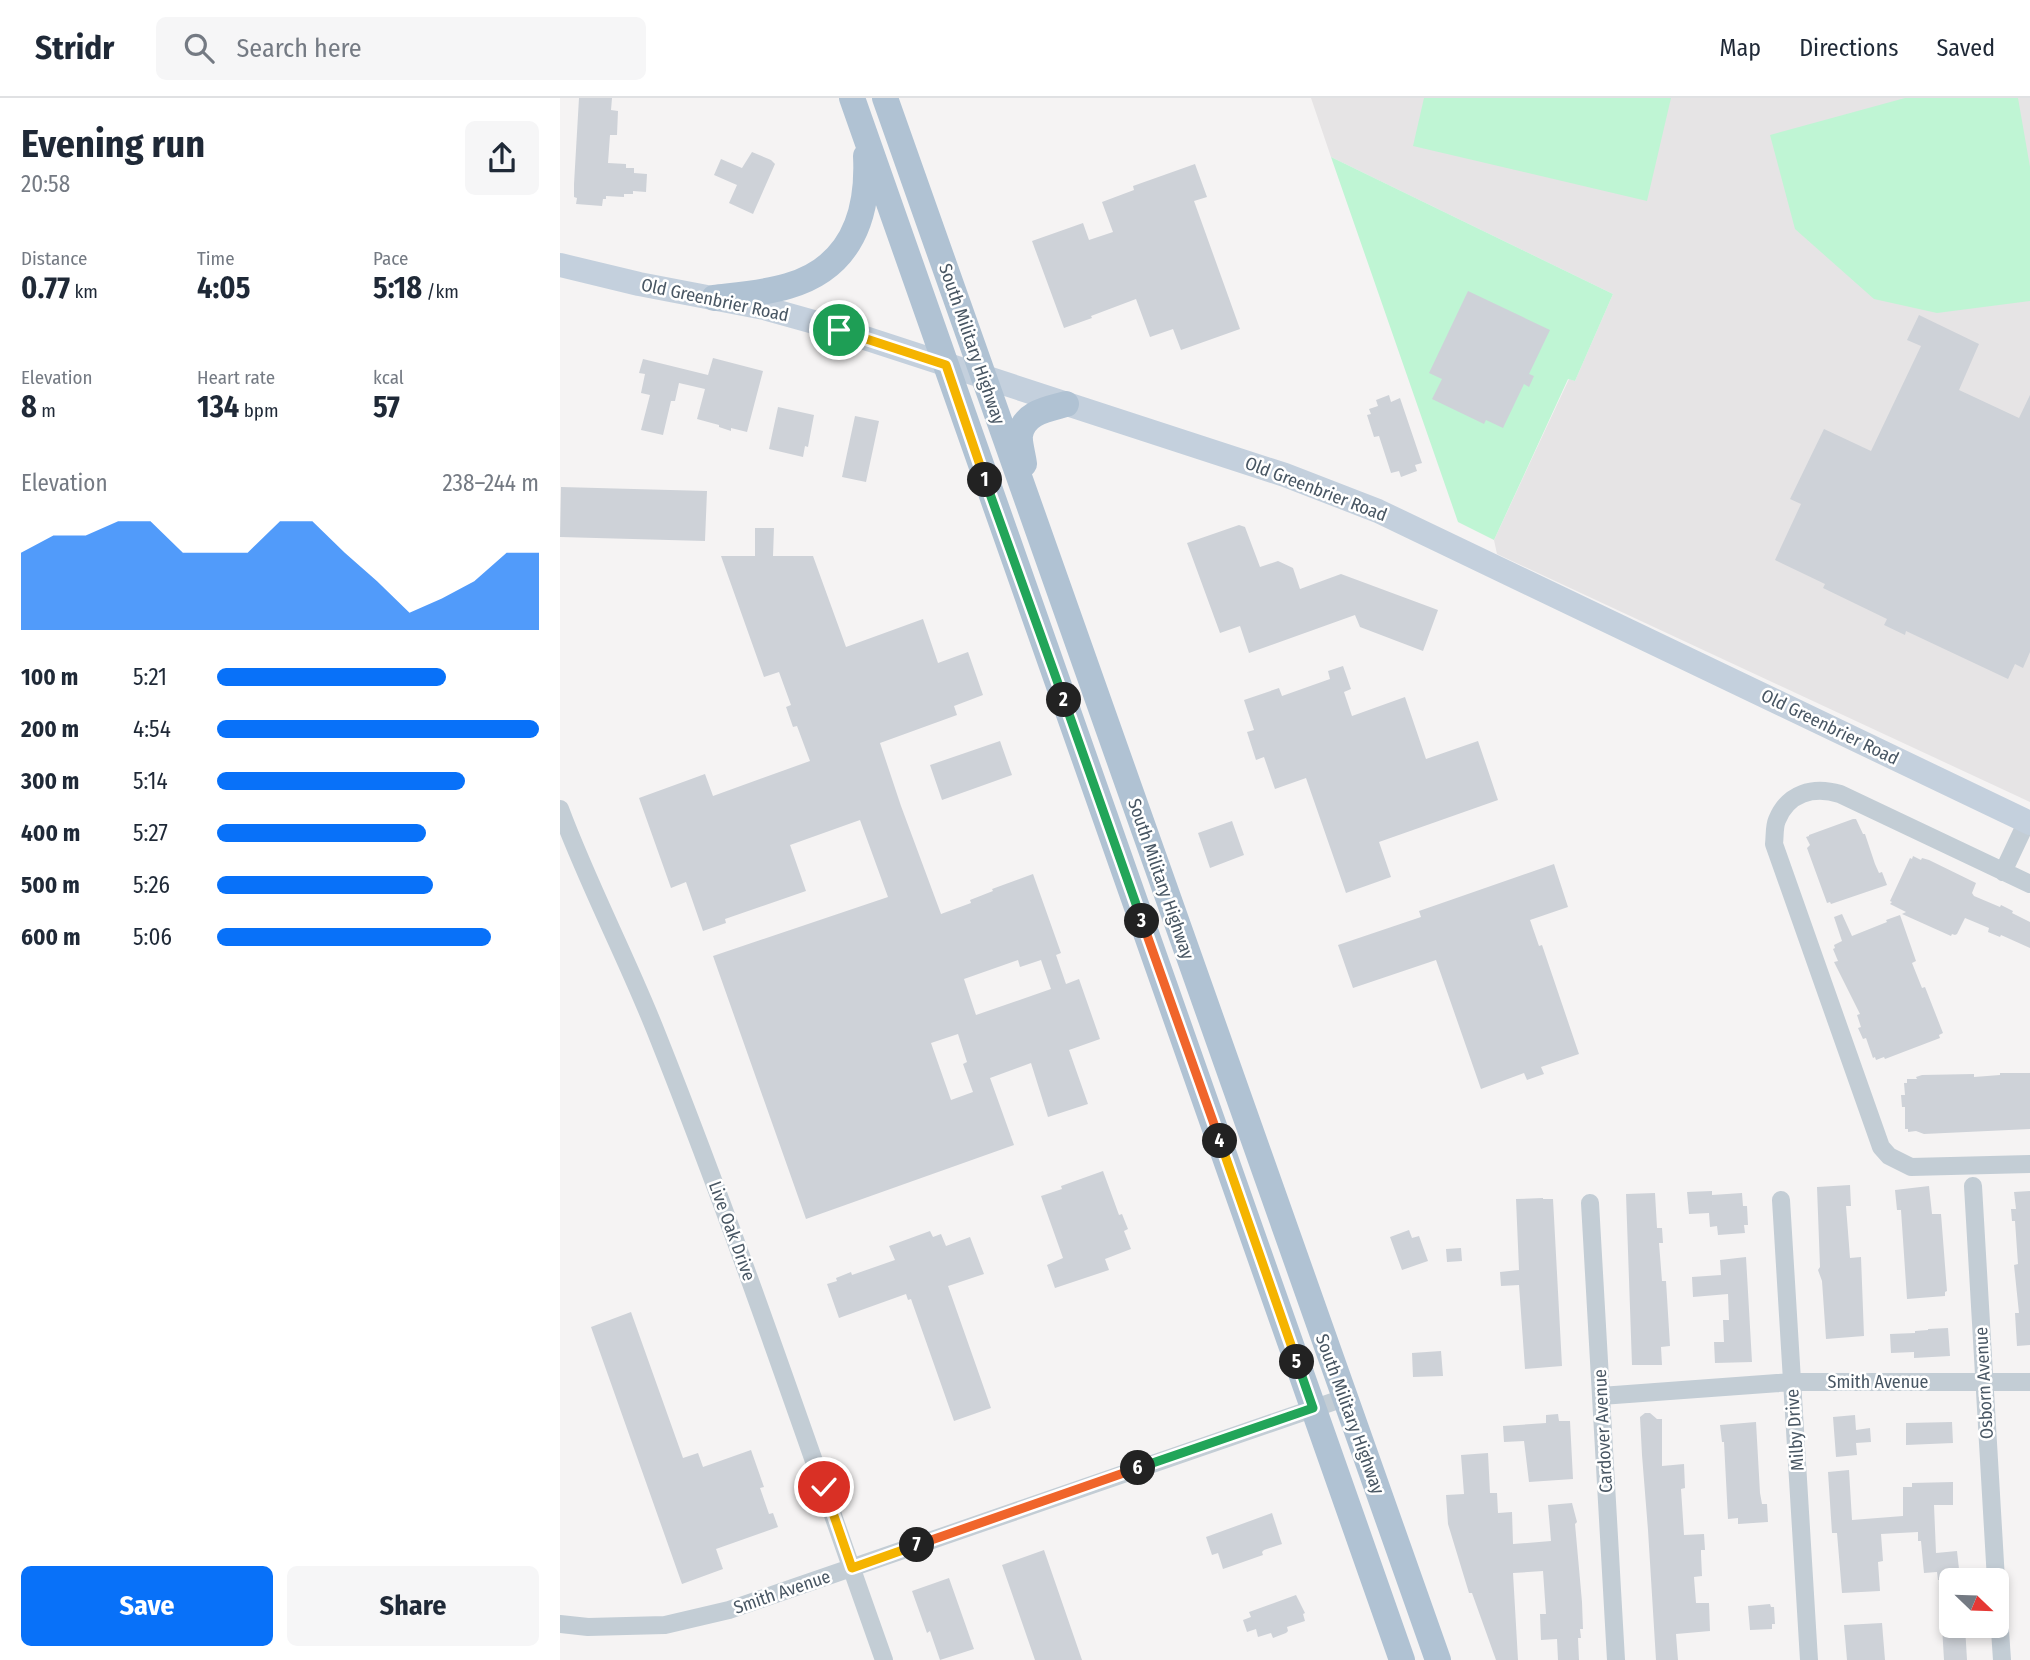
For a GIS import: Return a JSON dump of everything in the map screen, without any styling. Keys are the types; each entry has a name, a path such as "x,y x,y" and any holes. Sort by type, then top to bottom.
{"main road":[{"name":"South Military Highway","path":"852,98 1402,1660"},
{"name":"South Military Highway","path":"885,98 1438,1660"},
{"path":"714,298 789,286 822,272 840,255 853,238 864,205 867,180 864,134"},
{"path":"1021,483 1024,467 1020,436 1025,424 1032,415 1041,410 1066,404"}],"street":[{"name":"Old Greenbrier Road","path":"560,265 639,285 764,309 815,323 1285,475 1378,511 2028,822"},
{"path":"2030,884 1840,794 1824,790 1803,792 1786,806 1776,822 1774,844 1881,1147 1889,1156 1911,1167 2030,1164"},
{"name":"Live Oak Drive","path":"560,809 657,1035 727,1214 884,1660"},
{"path":"2003,872 2028,822"},
{"path":"1198,1079 1227,1069"},
{"name":"Osborn Avenue","path":"1973,1186 1995,1568"},
{"name":"Milby Drive","path":"1781,1200 1809,1660"},
{"name":"Cardover Avenue","path":"1590,1203 1616,1660"},
{"name":"Smith Avenue","path":"1601,1396 1792,1382 2030,1382"},
{"path":"1313,1408 1344,1398"},
{"name":"Smith Avenue","path":"560,1624 588,1627 665,1625 729,1610 1313,1408"},
{"path":"2001,1638 2002,1660"}],"shaded area":[{"path":"1311,98 2030,98 2030,802 1497,554 1494,540 1569,379 1575,381 1613,294 1331,157"}],"green space":[{"path":"1424,98 1671,98 1647,201 1413,146"},
{"path":"1905,98 2018,98 2030,167 2030,301 1937,313 1874,299 1795,229 1770,135"},
{"path":"1331,157 1613,294 1575,381 1568,379 1494,540 1458,522"}],"building":[{"path":"579,98 612,98 611,110 618,111 617,135 610,135 608,163 626,164 626,168 634,168 634,173 647,174 646,192 633,191 633,194 624,194 624,197 606,196 602,206 576,204 574,184"},
{"path":"752,152 775,164 753,214 729,203 737,185 714,175 721,159 742,168"},
{"path":"1195,164 1207,197 1194,201 1240,329 1181,350 1173,329 1150,337 1136,299 1064,328 1032,241 1083,223 1089,240 1113,232 1102,202 1134,190 1133,186"},
{"path":"1468,291 1550,330 1529,374 1534,376 1529,387 1524,384 1503,428 1486,420 1484,424 1432,399 1442,379 1429,373"},
{"path":"1919,315 1979,344 1959,390 2019,418 2030,395 2030,652 2023,668 2015,664 2008,679 1906,631 1905,635 1884,625 1887,619 1823,588 1825,584 1775,560 1801,504 1790,499 1824,429 1871,451 1921,346 1907,340"},
{"path":"713,358 763,371 747,432 731,428 731,431 697,419 705,389 679,383 675,401 671,401 663,435 641,430 650,395 641,393 645,374 639,373 643,359 708,375"},
{"path":"1389,395 1391,402 1400,398 1422,463 1415,465 1417,471 1401,477 1399,471 1391,473 1379,436 1374,437 1367,415 1371,414 1369,409 1378,406 1376,400"},
{"path":"778,407 814,415 808,447 805,446 803,457 769,449"},
{"path":"855,416 879,421 866,482 842,477"},
{"path":"561,487 707,491 705,541 560,537"},
{"path":"1239,525 1245,527 1260,567 1278,561 1293,568 1300,589 1341,574 1438,610 1423,651 1360,627 1355,615 1249,653 1240,626 1220,633 1187,543"},
{"path":"755,528 774,528 773,556 813,556 846,647 923,619 938,663 968,652 983,695 954,706 957,715 880,743 901,806 941,914 971,903 970,900 993,891 992,889 1033,874 1061,953 1056,955 1066,984 1079,979 1100,1039 1069,1050 1088,1104 1048,1117 1031,1063 990,1078 1014,1145 806,1219 713,956 888,897 860,820 790,845 806,891 725,919 726,923 703,931 686,882 671,888 639,798 705,774 713,796 810,761 797,726 793,727 786,707 791,705 779,672 764,677 721,556 755,556","holes":["1018,960 1020,967 1041,960 1051,989 976,1015 964,979","958,1034 967,1062 963,1064 973,1092 951,1100 931,1043"]},
{"path":"1343,666 1351,689 1344,692 1352,716 1405,697 1426,759 1478,741 1498,800 1379,842 1391,877 1346,893 1306,778 1275,789 1264,757 1256,760 1247,732 1254,730 1244,700 1279,688 1282,696 1330,679 1328,671"},
{"path":"1000,741 1012,775 942,800 930,765"},
{"path":"1856,819 1865,834 1875,864 1879,873 1882,872 1887,885 1831,904 1827,903 1807,848 1810,845 1806,837"},
{"path":"1232,821 1244,855 1210,868 1198,833"},
{"path":"1913,856 1929,860 1976,883 1972,893 1974,896 2000,907 2001,905 2030,922 2030,948 1988,932 1989,928 1965,918 1957,934 1951,936 1902,914 1906,912 1890,904 1890,901"},
{"path":"1554,864 1568,907 1530,920 1539,946 1542,945 1579,1054 1541,1067 1544,1074 1527,1080 1524,1073 1481,1089 1436,960 1353,988 1338,945 1421,917 1419,911"},
{"path":"1842,914 1852,936 1900,915 1916,961 1912,963 1922,988 1925,987 1943,1033 1939,1035 1940,1038 1885,1059 1873,1058 1866,1038 1863,1039 1858,1028 1861,1027 1857,1015 1860,1014 1834,962 1838,961 1834,945 1842,941 1834,917"},
{"path":"2000,1073 2030,1073 2030,1129 1924,1134 1908,1132 1908,1129 1905,1129 1905,1107 1902,1107 1901,1095 1905,1095 1904,1083 1907,1083 1907,1079 1917,1079 1916,1077 1922,1075 1974,1074 1974,1077"},
{"path":"1103,1171 1119,1215 1122,1214 1128,1229 1124,1231 1131,1249 1105,1259 1109,1270 1055,1288 1047,1265 1063,1258 1041,1196"},
{"path":"1850,1185 1851,1206 1846,1206 1850,1258 1861,1257 1864,1336 1826,1339 1822,1281 1818,1270 1817,1187"},
{"path":"1929,1186 1932,1214 1941,1214 1947,1291 1945,1296 1907,1299 1901,1210 1897,1210 1895,1190"},
{"path":"1712,1191 1712,1195 1742,1193 1743,1206 1747,1206 1748,1225 1744,1225 1745,1233 1718,1235 1717,1226 1710,1227 1709,1213 1689,1214 1687,1192"},
{"path":"2030,1191 2030,1345 2017,1346 2015,1313 2019,1313 2014,1265 2018,1264 2015,1221 2012,1221 2011,1209 2016,1209 2014,1192"},
{"path":"1655,1193 1657,1228 1662,1228 1663,1243 1659,1243 1662,1281 1666,1281 1670,1346 1661,1347 1662,1365 1632,1365 1626,1194"},
{"path":"1516,1199 1553,1199 1562,1366 1525,1369 1519,1285 1501,1286 1500,1272 1519,1270"},
{"path":"1409,1230 1412,1238 1419,1236 1428,1261 1402,1270 1390,1237"},
{"path":"930,1231 933,1237 941,1234 946,1246 970,1237 984,1274 948,1286 991,1408 954,1421 911,1299 908,1300 906,1294 839,1318 827,1284 851,1272 852,1275 895,1260 889,1246"},
{"path":"1461,1248 1462,1261 1447,1262 1446,1249"},
{"path":"1746,1257 1752,1362 1715,1363 1714,1342 1724,1342 1723,1320 1729,1320 1728,1294 1693,1297 1692,1277 1721,1275 1720,1260"},
{"path":"631,1312 683,1458 698,1453 703,1467 751,1450 764,1487 760,1488 769,1514 773,1513 778,1527 716,1549 723,1569 682,1584 591,1327"},
{"path":"1948,1328 1950,1356 1914,1358 1914,1352 1891,1353 1890,1334"},
{"path":"1441,1351 1443,1376 1413,1377 1412,1353"},
{"path":"1645,1413 1662,1419 1662,1466 1684,1464 1685,1488 1681,1489 1684,1535 1704,1534 1705,1550 1701,1550 1702,1576 1694,1577 1696,1603 1709,1603 1710,1631 1676,1634 1678,1660 1656,1660 1640,1417"},
{"path":"1558,1414 1559,1421 1570,1421 1573,1479 1529,1482 1524,1441 1504,1442 1503,1426 1546,1423 1546,1415"},
{"path":"1855,1415 1856,1430 1870,1428 1871,1442 1856,1443 1857,1455 1836,1457 1833,1417"},
{"path":"1756,1422 1760,1493 1762,1504 1767,1504 1768,1522 1738,1524 1738,1518 1728,1519 1724,1442 1720,1425"},
{"path":"1952,1422 1953,1443 1906,1445 1906,1423"},
{"path":"1488,1453 1490,1493 1497,1493 1498,1513 1512,1512 1513,1544 1551,1541 1548,1505 1572,1503 1577,1522 1575,1524 1582,1602 1583,1629 1580,1629 1581,1638 1578,1638 1579,1660 1558,1660 1557,1639 1541,1640 1540,1614 1546,1614 1543,1571 1513,1573 1518,1660 1496,1660 1472,1593 1469,1593 1448,1524 1446,1495 1464,1494 1461,1455"},
{"path":"1849,1470 1852,1520 1903,1516 1903,1487 1912,1487 1912,1483 1953,1482 1953,1505 1934,1505 1936,1553 1957,1551 1959,1568 1939,1568 1938,1580 1937,1572 1924,1573 1918,1532 1881,1534 1883,1561 1878,1562 1880,1591 1842,1593 1837,1533 1832,1533 1828,1472"},
{"path":"1272,1513 1282,1544 1264,1550 1263,1555 1223,1569 1218,1553 1212,1555 1206,1537"},
{"path":"1044,1550 1082,1660 1035,1660 1002,1565"},
{"path":"949,1578 974,1649 940,1660 912,1591"},
{"path":"1296,1595 1305,1613 1305,1621 1287,1627 1286,1633 1273,1638 1271,1633 1258,1637 1256,1629 1247,1632 1243,1620 1251,1617 1249,1612"},
{"path":"1770,1604 1774,1607 1775,1624 1772,1624 1772,1629 1750,1630 1748,1606"},
{"path":"1882,1623 1885,1660 1847,1660 1844,1625"},
{"path":"1943,1638 1966,1638 1967,1660 1944,1660"}],"route":[{"path":"824,1487 852,1568 1313,1408 946,365 839,330"}]}
